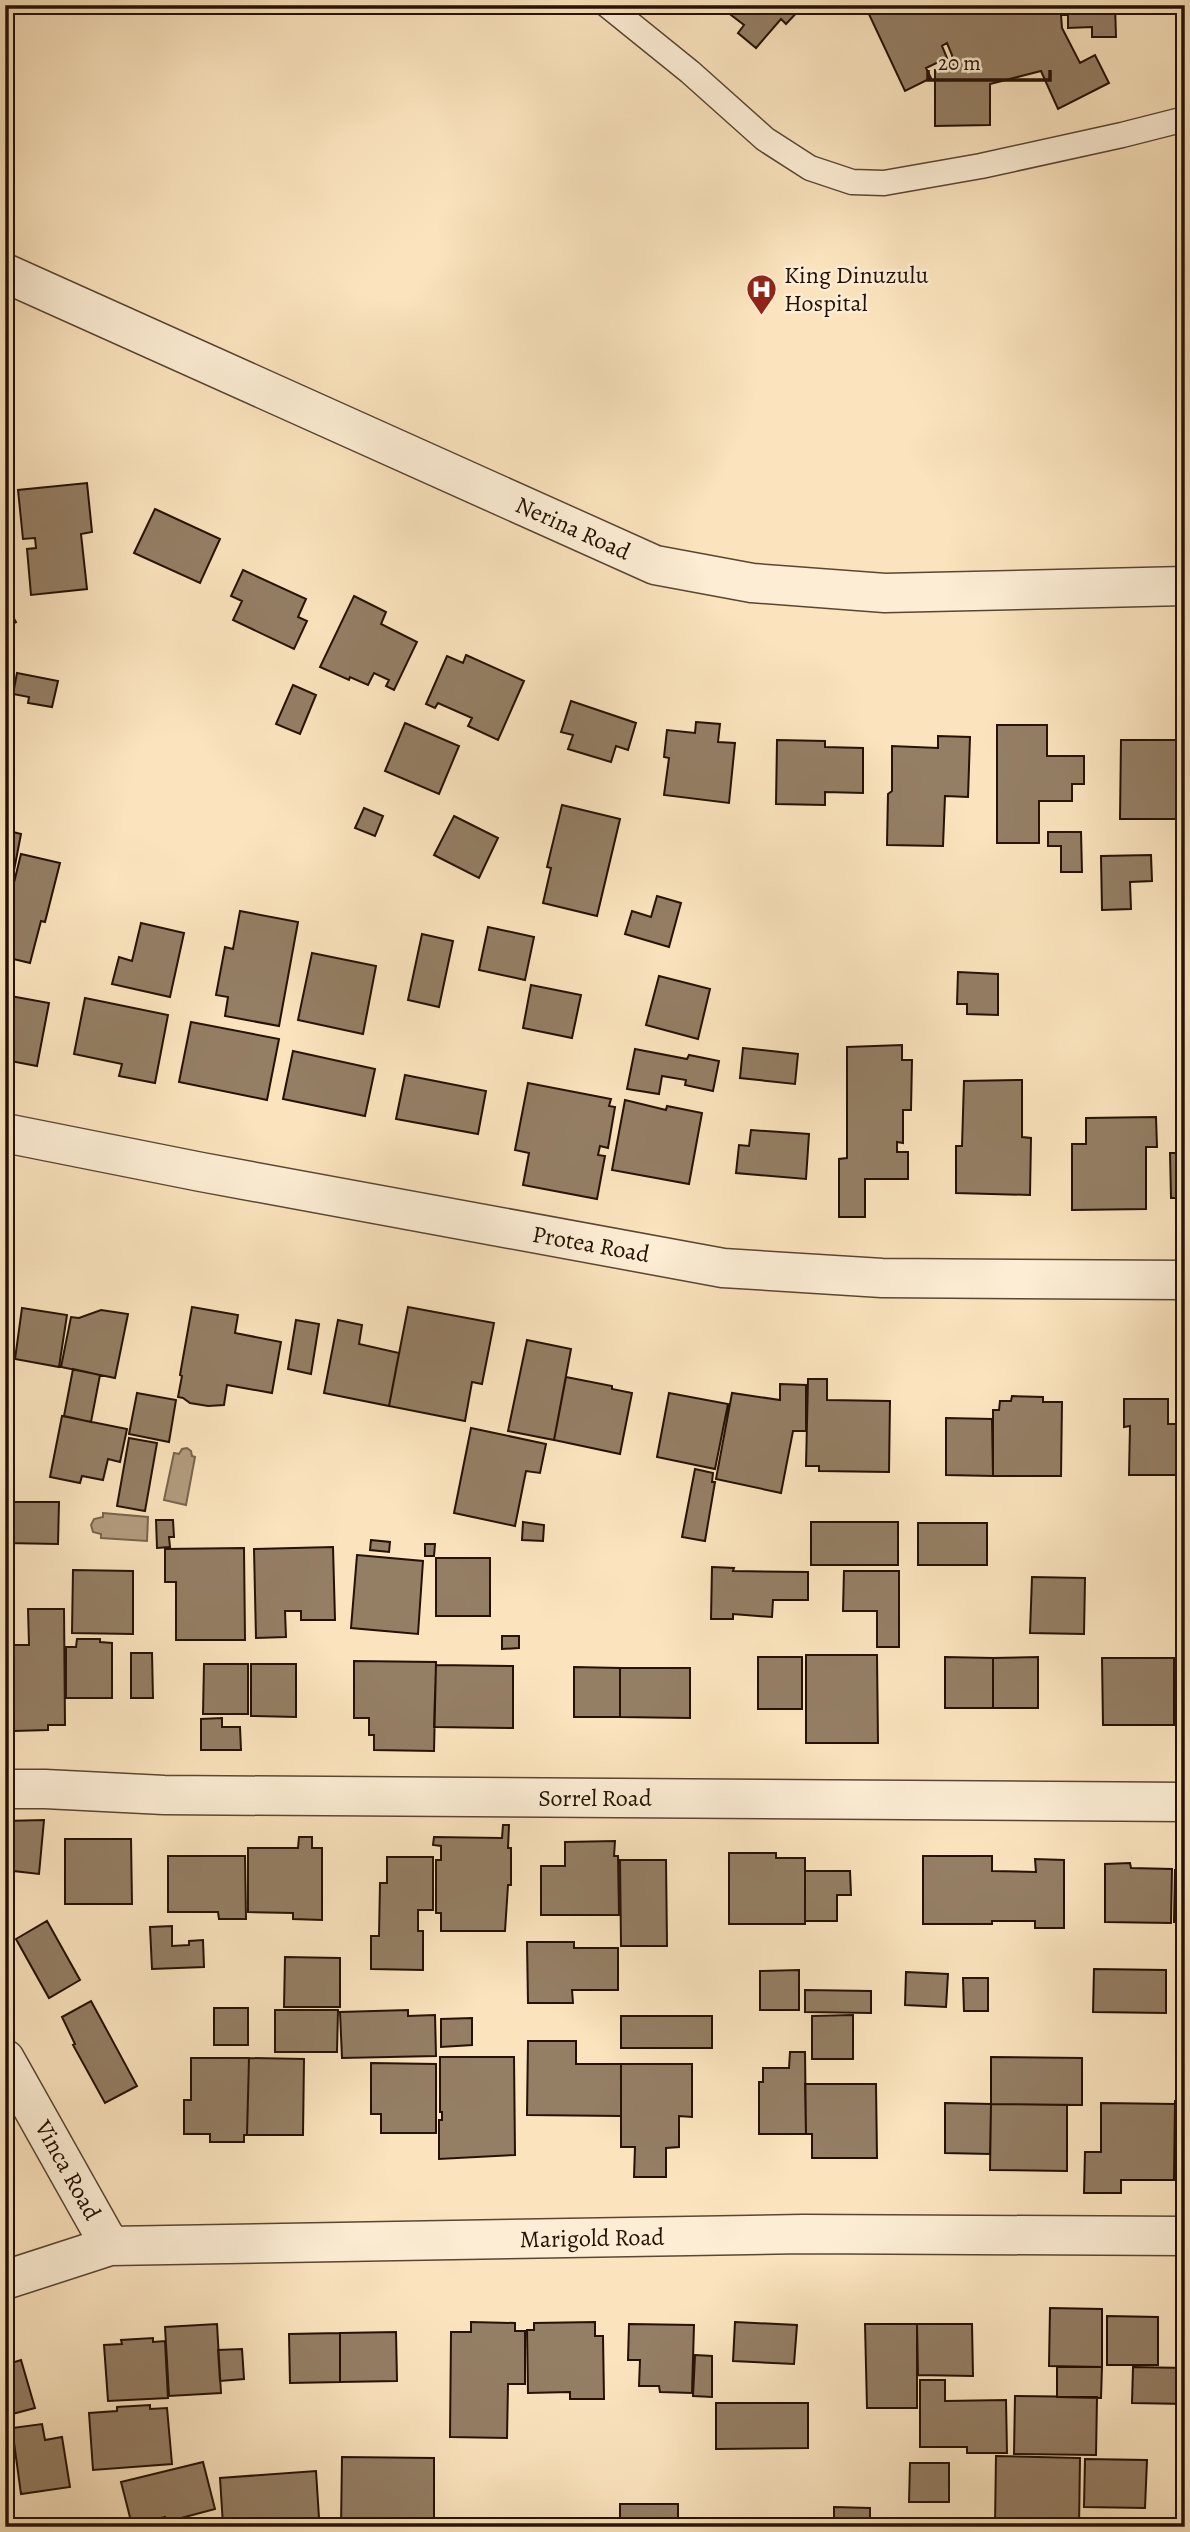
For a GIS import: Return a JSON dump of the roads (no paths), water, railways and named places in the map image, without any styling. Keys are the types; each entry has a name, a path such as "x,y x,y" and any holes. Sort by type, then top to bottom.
{"street":[{"name":"Nerina Road","path":"5,273 656,565 752,583 885,593 1185,586"},
{"name":"Protea Road","path":"5,1133 201,1172 723,1268 882,1278 1185,1280"},
{"name":"Sorrel Road","path":"5,1789 45,1788 178,1795 1185,1802"},
{"name":"Vinca Road","path":"5,2059 110,2246"},
{"name":"Marigold Road","path":"5,2280 110,2246 803,2234 1185,2236"}],"lane":[{"path":"607,5 690,72 765,138 810,168 852,182 884,183 981,166 1185,119"}],"place":[{"name":"King Dinuzulu Hospital","path":"761,316"}]}
